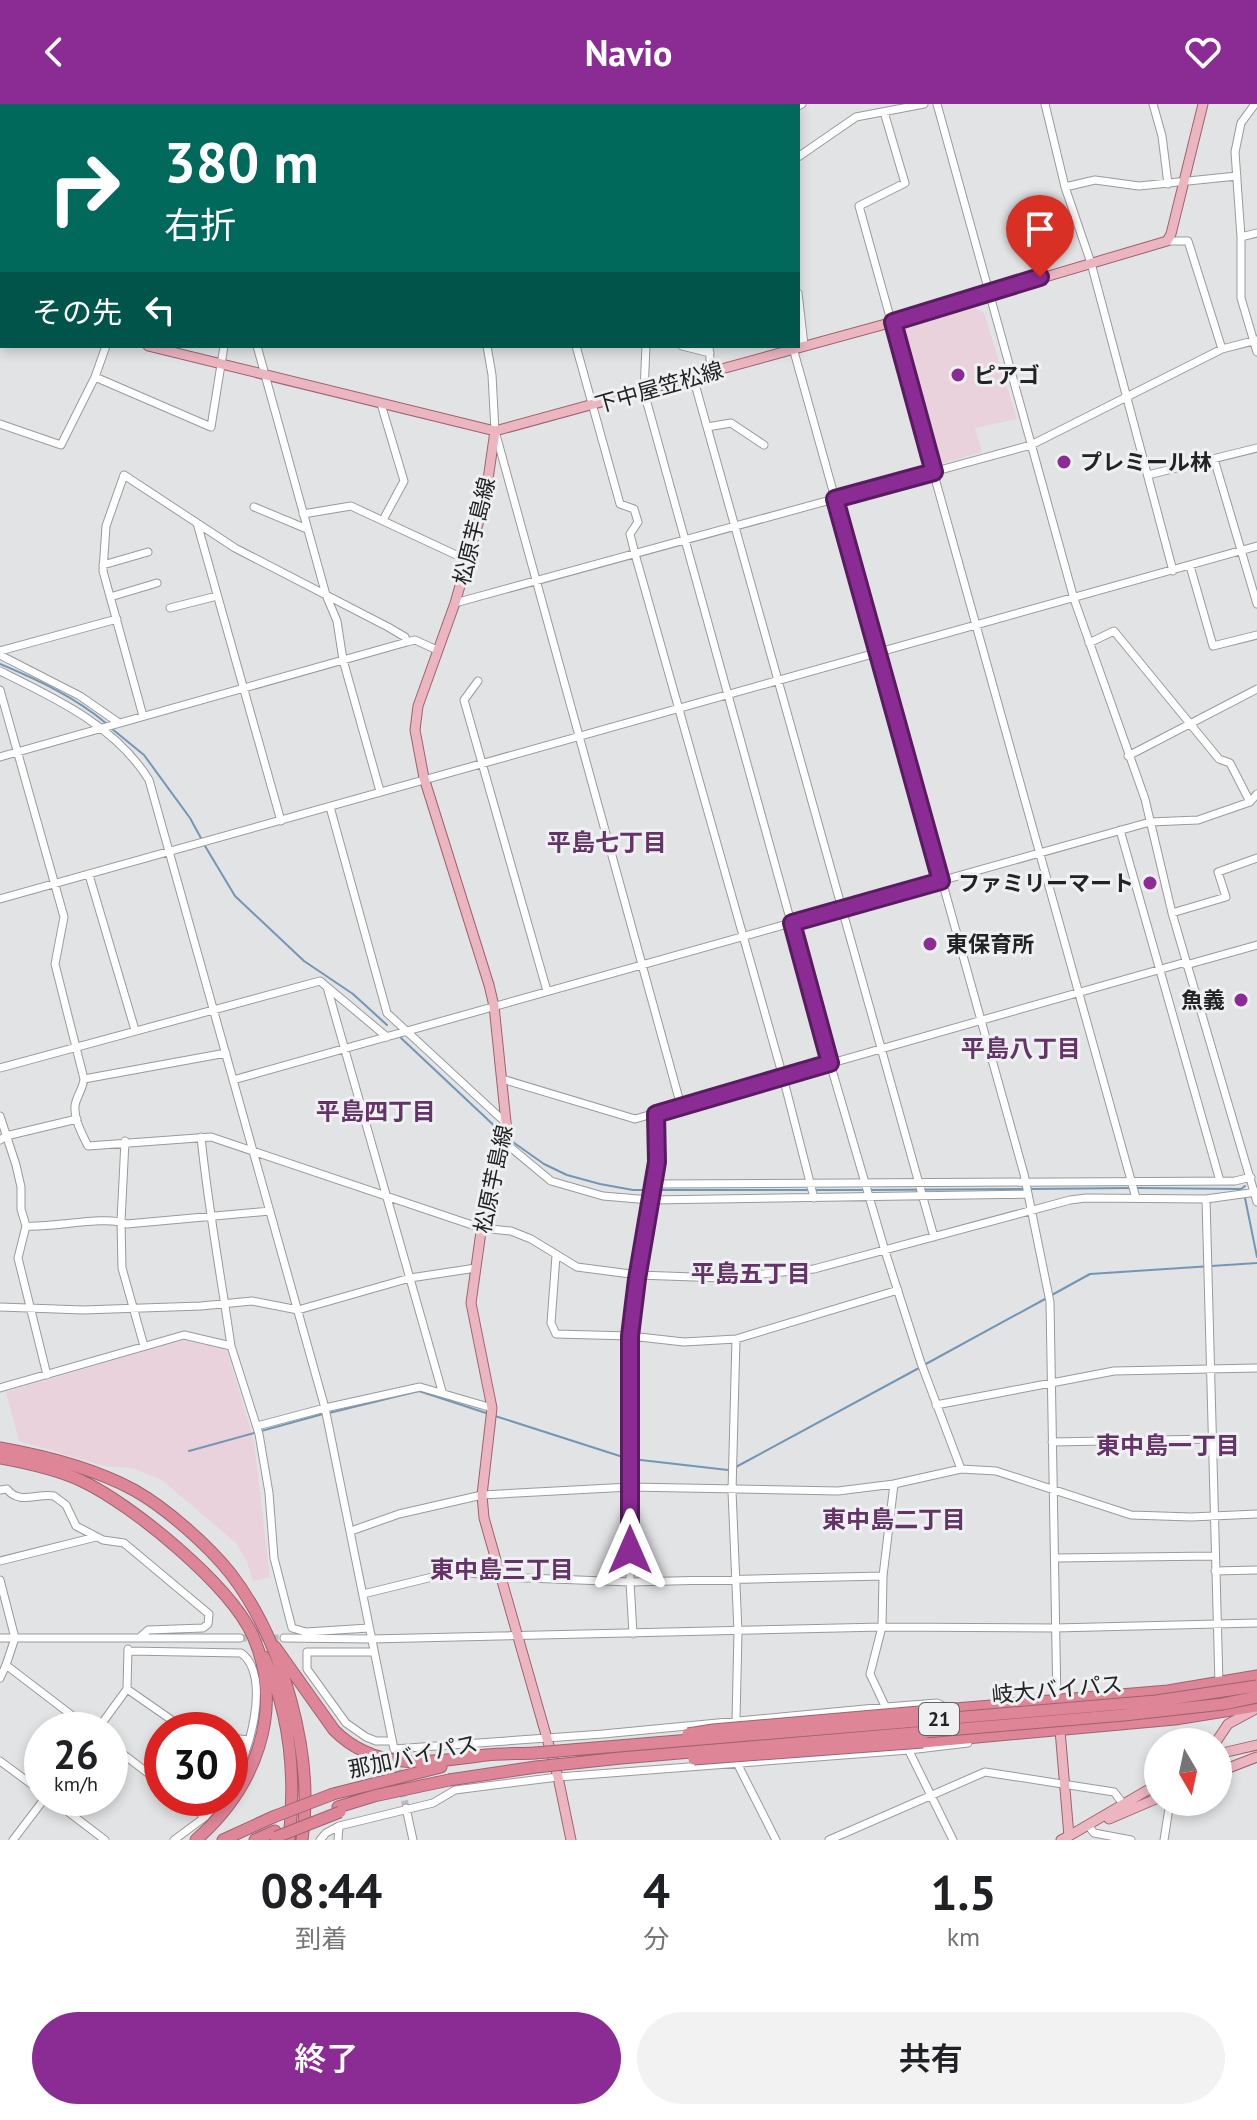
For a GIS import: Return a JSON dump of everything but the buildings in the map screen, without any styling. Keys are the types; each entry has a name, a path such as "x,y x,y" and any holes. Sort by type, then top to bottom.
{"highway":[{"path":"1,1451 75,1466 150,1501 220,1561 240,1588 264,1684 262,1738 239,1794 196,1840"},
{"path":"1,1451 62,1473 115,1499 195,1564 225,1598 286,1687 299,1739 304,1796 302,1840"},
{"path":"251,1633 325,1719 354,1747 380,1759 447,1764"},
{"path":"251,1633 276,1686 286,1723 293,1781 289,1840"},
{"name":"21","path":"621,1752 713,1730 1219,1684 1257,1676"},
{"name":"岐大バイパス","path":"621,1752 1156,1701 1257,1686"},
{"name":"岐大バイパス","path":"621,1752 1124,1715 1257,1697"},
{"name":"21","path":"447,1764 490,1755 535,1753 621,1752 715,1759 1060,1730 1257,1708"},
{"name":"那加バイパス","path":"255,1840 419,1786 621,1752"},
{"name":"那加バイパス","path":"223,1840 333,1794 447,1764"}],"main road":[{"path":"1167,241 1203,104"},
{"name":"下中屋笠松線","path":"800,346 893,322 1167,241"},
{"name":"下中屋笠松線","path":"156,348 495,431 644,392 793,348"},
{"name":"松原芋島線","path":"495,431 488,485 455,603 418,706 415,730 424,778 494,1006 502,1079 506,1135 487,1189 471,1303 491,1413 482,1495 484,1518 558,1777 571,1840"},
{"path":"1225,1728 1233,1720 1257,1708"},
{"path":"1060,1730 1066,1784 1066,1839"},
{"path":"1232,1751 1257,1745"},
{"path":"1232,1767 1257,1757"},
{"path":"1066,1839 1144,1793"},
{"path":"1066,1839 1144,1804"}],"street":[{"path":"800,156 856,117 924,104"},
{"path":"330,807 387,1013 551,1181 603,1196 652,1192 1027,1189 1134,1190 1206,1199 1255,1195 1172,913 1145,799 1074,599 937,104"},
{"path":"1045,104 1065,187 1091,263 1173,571"},
{"path":"1153,104 1162,136 1168,184"},
{"path":"1255,104 1241,123 1235,152 1241,237 1241,298 1257,352"},
{"path":"884,112 905,183 859,206 1134,1190"},
{"path":"1065,187 1095,180 1139,186 1237,176"},
{"path":"1241,237 1257,233"},
{"path":"1167,241 1188,241 1222,349"},
{"path":"800,310 804,345"},
{"path":"455,603 1031,445 1222,349 1255,340"},
{"path":"0,424 61,445 95,377 105,348"},
{"path":"95,377 211,427 224,348"},
{"path":"258,348 326,595 337,621 343,660 380,791"},
{"path":"487,348 495,431 681,1106"},
{"path":"577,348 620,504 634,509 638,522 630,534 635,554 783,1077 812,1191"},
{"path":"646,348 644,392 830,1063 921,1365 961,1469"},
{"path":"793,348 1027,1189 1048,1291 1060,1730"},
{"path":"709,350 711,372"},
{"path":"693,377 934,1237"},
{"path":"381,404 404,481 383,520"},
{"path":"707,427 731,423 764,445"},
{"path":"1148,475 1257,448"},
{"path":"1214,459 1257,604"},
{"path":"143,716 103,565 106,526 124,475 235,548 396,632 407,642"},
{"path":"303,514 351,506 467,560"},
{"path":"254,507 307,529"},
{"path":"197,523 281,821"},
{"path":"0,899 1257,546"},
{"path":"103,565 148,552"},
{"path":"1190,566 1213,646 1257,635"},
{"path":"110,597 157,583"},
{"path":"170,608 217,596"},
{"path":"0,653 117,619"},
{"path":"1089,643 1114,631 1219,759 1230,763 1250,802"},
{"path":"0,757 415,640 437,650"},
{"path":"0,653 80,696 109,726 149,780 325,1411 394,1749 603,1734 937,1703 950,1709"},
{"path":"0,671 109,726"},
{"path":"478,681 464,700 547,991"},
{"path":"1128,756 1257,689"},
{"path":"0,690 64,917 55,964 84,1079 75,1104 77,1119 88,1146 211,1137 481,1228 511,1231 531,1239 577,1267 638,1275 722,1278 814,1269 1086,1198 1251,1177"},
{"path":"233,1080 1120,830 1150,822 1198,820 1250,802 1257,794"},
{"path":"1120,830 1220,1181"},
{"path":"1172,913 1226,897 1218,872 1257,858"},
{"path":"89,875 135,1030"},
{"path":"502,1079 635,1119 1160,969 1257,945"},
{"path":"0,1068 320,981 387,1037"},
{"path":"327,987 442,1391"},
{"path":"84,1079 226,1053"},
{"path":"633,1634 630,1582 630,1336 657,1162 656,1114"},
{"path":"0,1116 3,1138 16,1165 26,1226 18,1258 47,1375"},
{"path":"3,1138 77,1119"},
{"path":"201,1137 231,1346 258,1430 269,1493 274,1558 292,1628 306,1632 369,1628"},
{"path":"125,1141 122,1268 144,1346"},
{"path":"652,1192 1027,1189"},
{"path":"1206,1199 1219,1684"},
{"path":"26,1226 47,1228 92,1221 121,1221 127,1224 270,1211"},
{"path":"556,1256 551,1323 556,1334 630,1336 684,1342 736,1339 898,1290"},
{"path":"0,1307 133,1309 252,1301 298,1310 410,1278 476,1268"},
{"path":"0,1388 184,1335 231,1346"},
{"path":"736,1339 732,1469 738,1632 736,1720"},
{"path":"936,1405 1114,1371 1257,1368"},
{"path":"258,1430 420,1387 442,1391 491,1413"},
{"path":"1052,1442 1213,1439"},
{"path":"351,1531 399,1514 482,1495 630,1487 838,1491 894,1484 961,1469 996,1471 1131,1515 1191,1517 1257,1514"},
{"path":"887,1708 870,1674 882,1627 883,1576 894,1484"},
{"path":"0,1490 7,1489 12,1496 19,1498 54,1496 66,1505 76,1526 96,1537 124,1543 209,1614 208,1624 203,1628 148,1630 139,1638"},
{"path":"0,1561 96,1537"},
{"path":"1055,1558 1215,1556"},
{"path":"1215,1571 1257,1570"},
{"path":"363,1594 457,1571 499,1577 630,1582 883,1576"},
{"path":"0,1580 15,1638 0,1678"},
{"path":"284,1638 1257,1623"},
{"path":"0,1638 139,1638 251,1633"},
{"path":"108,1712 127,1689 128,1638"},
{"path":"128,1651 241,1653 245,1656 250,1663 255,1692 248,1744"},
{"path":"373,1652 307,1652 307,1669 346,1723 376,1741 392,1741"},
{"path":"6,1665 70,1712"},
{"path":"127,1689 160,1712"},
{"path":"320,1840 339,1826 433,1803 455,1790 558,1777 908,1749 975,1742 1000,1734"},
{"path":"908,1749 953,1840"},
{"path":"128,1758 144,1770"},
{"path":"0,1761 24,1779"},
{"path":"738,1765 776,1840"},
{"path":"829,1840 985,1772 1114,1792 1124,1805"},
{"path":"406,1808 413,1840"},
{"path":"13,1840 32,1816"},
{"path":"72,1816 105,1840"},
{"path":"1164,1840 1168,1816"},
{"path":"174,1840 205,1817"},
{"path":"338,1840 339,1826"},
{"path":"1090,1828 1094,1833 1131,1840"}],"shaded area":[{"name":"ピアゴ","path":"971,306 984,313 1017,419 975,428 982,452 937,465 897,328"},
{"path":"183,1340 227,1350 254,1441 270,1577 253,1581 236,1543 162,1480 132,1468 104,1466 19,1441 6,1392"}],"waterway":[{"path":"0,664 56,690 107,724"},
{"path":"111,728 144,755 190,818 202,840"},
{"path":"205,846 235,896 304,961 353,994 387,1025"},
{"path":"401,1038 502,1133"},
{"path":"510,1140 544,1164 567,1175 633,1190 807,1190"},
{"path":"1138,1188 1241,1189 1245,1186"},
{"path":"1030,1189 1131,1188"},
{"path":"870,1190 1023,1189"},
{"path":"814,1190 863,1190"},
{"path":"1245,1198 1257,1257"},
{"path":"1050,1296 1090,1274 1257,1263"},
{"path":"924,1365 1045,1299"},
{"path":"734,1468 919,1368"},
{"path":"329,1413 419,1391 489,1414"},
{"path":"189,1451 323,1414"},
{"path":"495,1416 626,1458"},
{"path":"632,1459 728,1470"}],"tunnel":[{"path":"240,1638 284,1638"},
{"path":"394,1749 406,1808"}],"place":[{"name":"ピアゴ","path":"958,375"},
{"name":"プレミール林","path":"1064,462"},
{"name":"ファミリーマート","path":"1150,883"},
{"name":"東保育所","path":"930,944"},
{"name":"魚義","path":"1241,1000"}],"district":[{"name":"平島七丁目","path":"607,842"},
{"name":"平島八丁目","path":"1021,1048"},
{"name":"平島四丁目","path":"376,1111"},
{"name":"平島五丁目","path":"751,1273"},
{"name":"東中島一丁目","path":"1168,1445"},
{"name":"東中島二丁目","path":"894,1519"},
{"name":"東中島三丁目","path":"502,1569"}],"route":[{"path":"630,1550 630,1336 657,1162 656,1114 830,1063 792,923 941,881 835,499 934,472 893,322 1040,277"}]}
